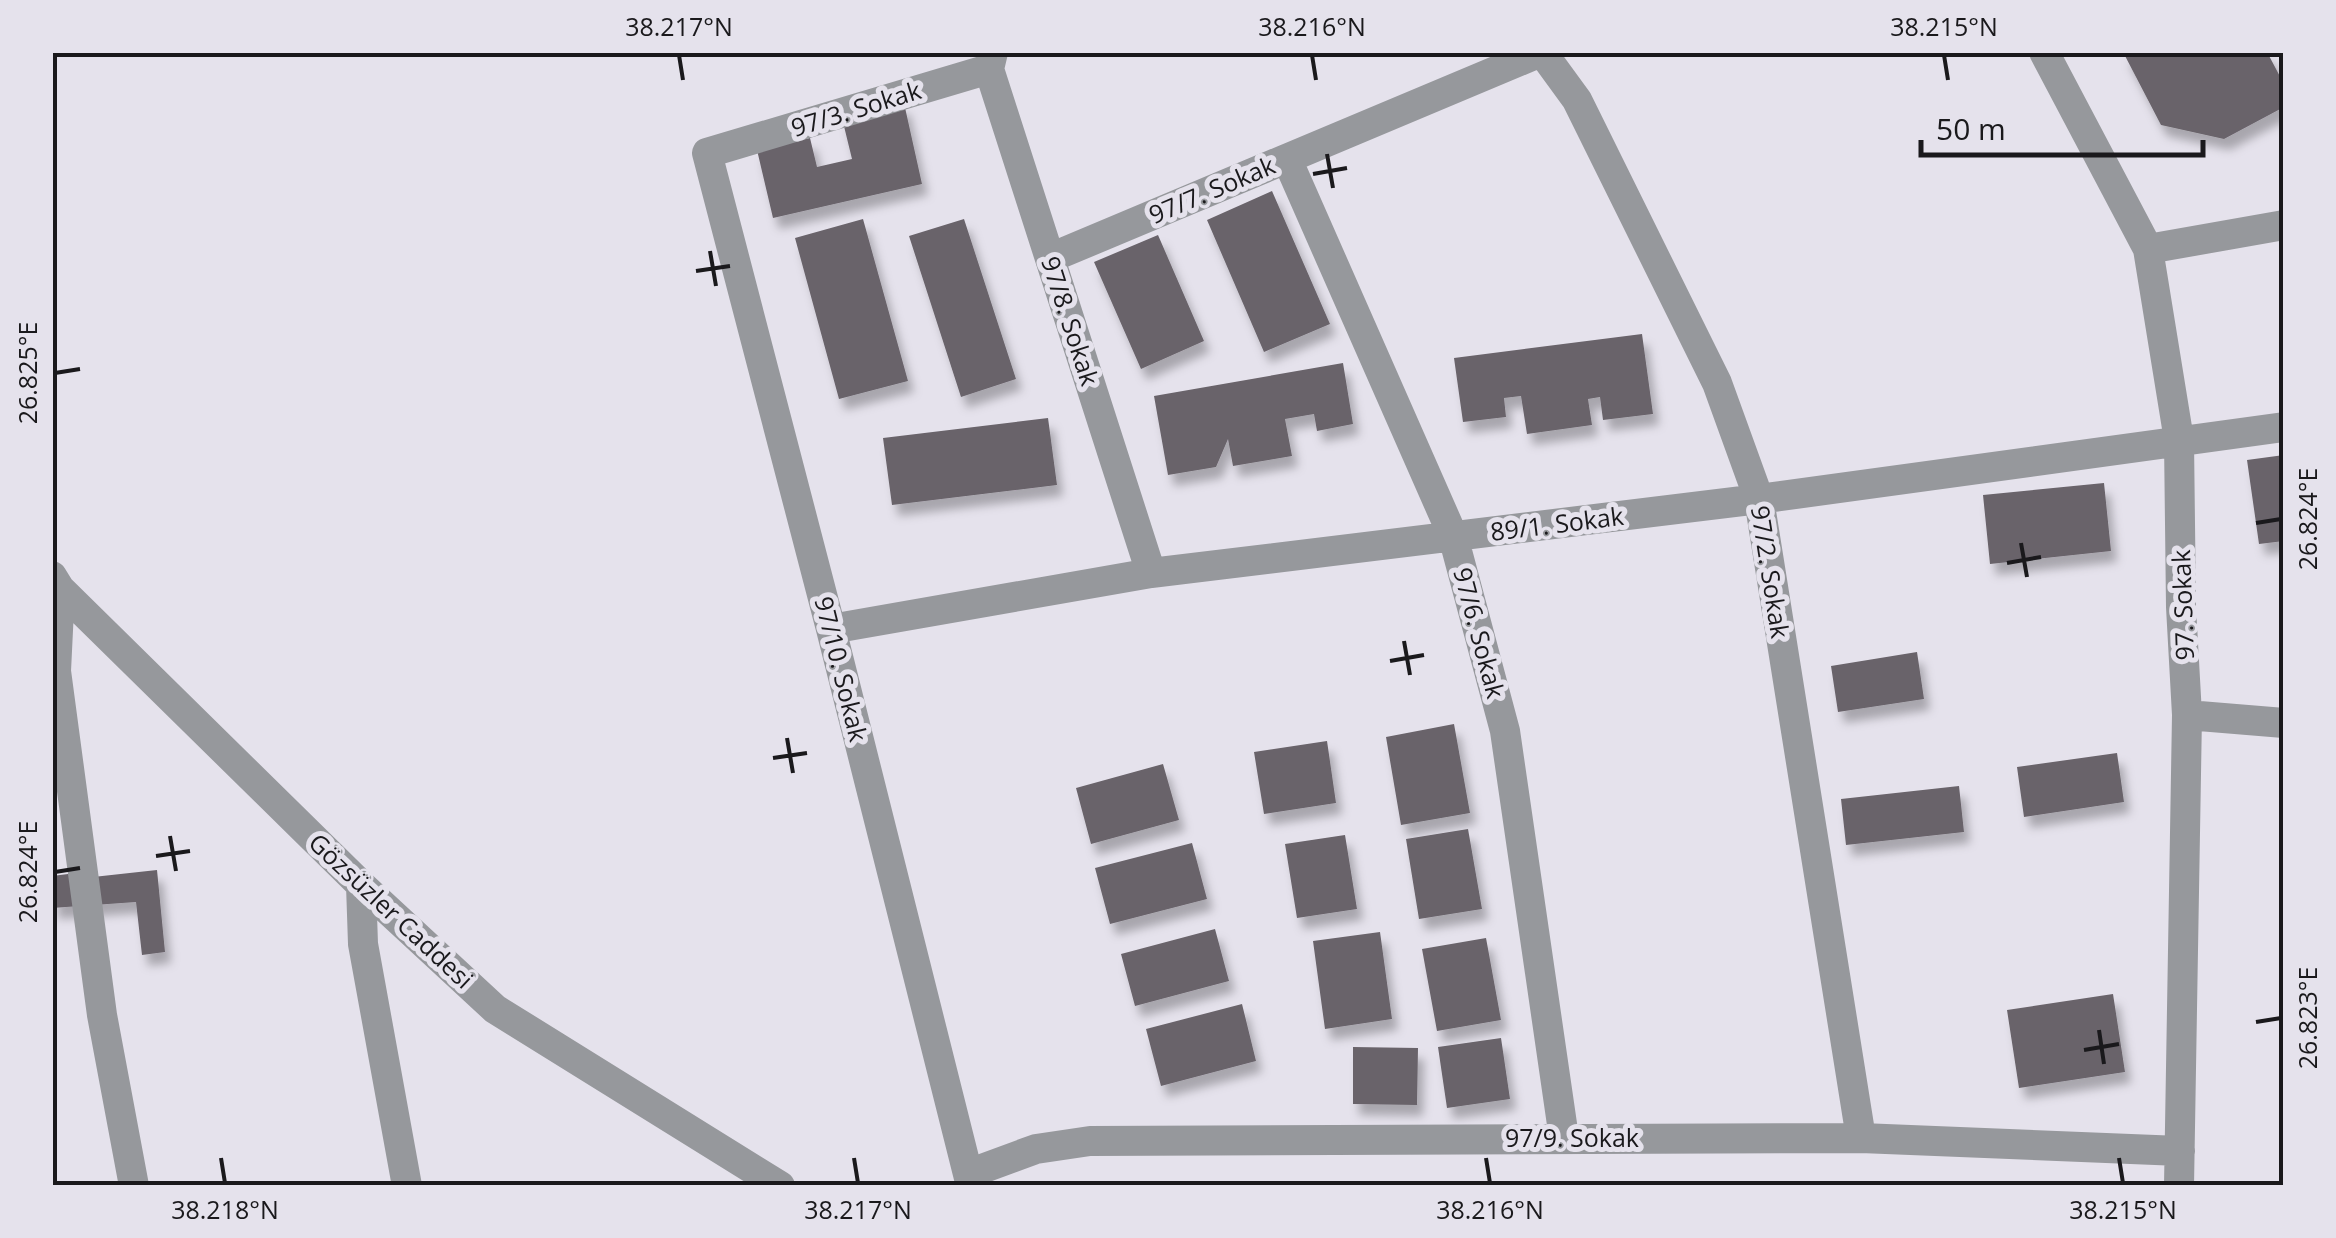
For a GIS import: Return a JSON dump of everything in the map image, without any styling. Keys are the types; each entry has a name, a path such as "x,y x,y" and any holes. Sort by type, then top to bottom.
{"street":[{"name":"97/7. Sokak","path":"1050,258 1541,52"},
{"name":"97/2. Sokak","path":"1541,52 1578,100 1717,383 1759,499 1861,1138"},
{"name":"97. Sokak","path":"2044,52 2148,249 2179,440 2187,715 2179,1186"},
{"name":"97/3. Sokak","path":"706,153 991,61"},
{"name":"97/8. Sokak","path":"991,61 1151,572"},
{"name":"97/10. Sokak","path":"706,153 970,1180"},
{"name":"97/6. Sokak","path":"1287,159 1453,536 1505,731 1564,1138"},
{"path":"2148,249 2284,224"},
{"name":"89/1. Sokak","path":"831,629 1151,572 1759,499 2284,426"},
{"path":"56,582 56,671 102,1015 134,1186"},
{"name":"Gözsüzler Caddesi","path":"56,582 362,885 495,1009 780,1186"},
{"path":"2187,715 2284,723"},
{"path":"362,885 363,944 407,1186"},
{"name":"97/9. Sokak","path":"970,1180 1036,1149 1090,1141 1861,1138 2180,1151"}],"building":[{"path":"2123,52 2267,52 2284,84 2284,107 2224,139 2161,125"},
{"path":"904,103 922,184 773,218 757,150 810,138 817,167 852,159 842,118"},
{"path":"1272,191 1330,324 1264,352 1207,220"},
{"path":"863,219 908,381 839,399 795,238"},
{"path":"964,219 1016,379 961,397 909,236"},
{"path":"1158,235 1204,341 1141,369 1094,262"},
{"path":"1642,334 1653,414 1603,420 1600,397 1588,399 1592,425 1527,434 1521,396 1504,398 1506,417 1463,422 1454,358"},
{"path":"1343,363 1353,424 1317,431 1314,414 1285,419 1292,456 1233,466 1228,439 1216,467 1168,475 1154,396"},
{"path":"1048,418 1057,485 892,505 883,438"},
{"path":"2284,455 2284,541 2259,544 2247,460"},
{"path":"2104,483 2111,551 1990,564 1983,495"},
{"path":"1917,652 1924,699 1838,712 1831,666"},
{"path":"1454,724 1470,813 1401,825 1386,737"},
{"path":"1327,741 1336,803 1264,814 1254,752"},
{"path":"2117,753 2124,802 2024,817 2017,767"},
{"path":"1163,764 1179,820 1091,844 1076,788"},
{"path":"1959,786 1964,832 1846,845 1841,799"},
{"path":"1468,829 1482,909 1419,919 1406,839"},
{"path":"1345,835 1357,909 1297,918 1285,844"},
{"path":"1192,843 1207,899 1110,924 1095,868"},
{"path":"157,870 165,952 142,955 136,902 52,908 52,876 84,872 84,878"},
{"path":"1215,929 1229,981 1135,1006 1121,954"},
{"path":"1380,932 1392,1019 1325,1029 1313,941"},
{"path":"1486,938 1501,1020 1437,1031 1422,949"},
{"path":"2113,994 2125,1072 2019,1088 2007,1010"},
{"path":"1242,1004 1256,1061 1161,1086 1146,1029"},
{"path":"1501,1038 1510,1099 1447,1108 1438,1047"},
{"path":"1353,1047 1418,1048 1417,1105 1353,1104"}]}
